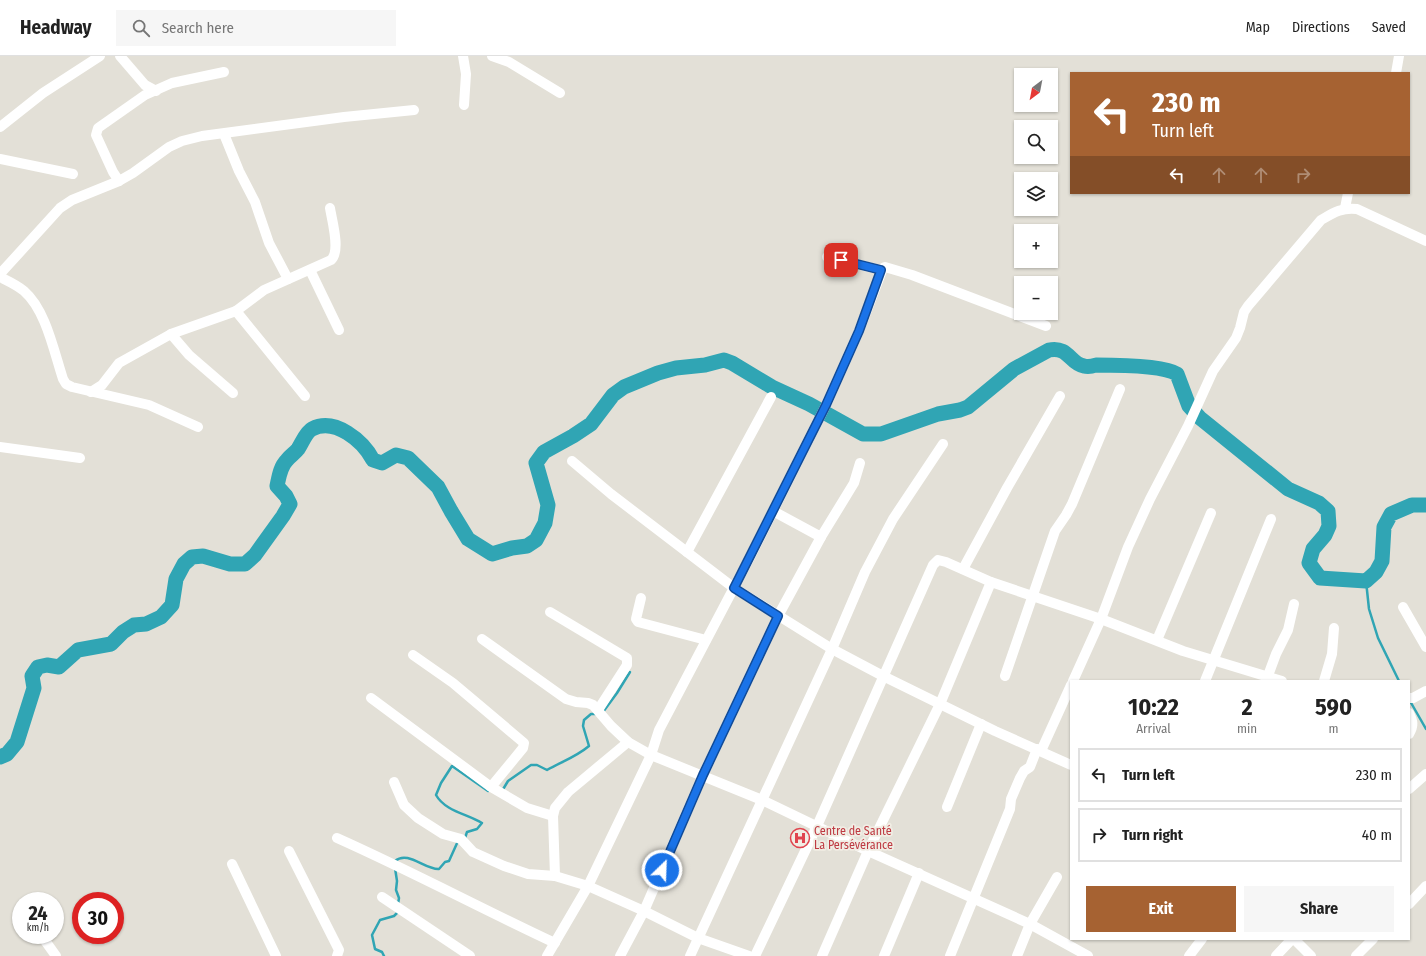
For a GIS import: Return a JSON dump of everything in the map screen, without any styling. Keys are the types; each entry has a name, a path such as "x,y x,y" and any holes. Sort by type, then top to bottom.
{"street":[{"path":"0,127 43,93 100,56"},
{"path":"120,56 145,85 156,91"},
{"path":"463,56 466,74 464,105"},
{"path":"492,56 509,62 560,93"},
{"path":"1396,72 1399,56"},
{"path":"119,181 112,172 96,135 96,131 145,95 172,83 224,72"},
{"path":"198,427 149,405 91,392 66,384 39,309 24,290 0,275 60,208 85,194 119,181 133,173 169,147 182,141 202,136 344,117 414,110"},
{"path":"224,134 255,202 269,244 288,279"},
{"path":"0,159 73,174"},
{"path":"1345,208 1348,194"},
{"path":"91,392 102,385 120,363 171,334 236,311 264,290 334,258 336,248 330,208"},
{"path":"1073,680 1101,619 1128,547 1150,499 1197,408 1213,371 1236,338 1244,312 1248,306 1321,220 1345,208 1357,209 1426,241"},
{"path":"827,257 881,270"},
{"path":"547,956 588,886 651,755 659,730 734,588 826,405 859,331 881,270 885,267 912,275 1046,326"},
{"path":"310,270 339,330"},
{"path":"236,311 305,396"},
{"path":"171,334 189,355 233,393"},
{"path":"1005,676 1034,596 1055,531 1072,504 1120,389"},
{"path":"964,569 1007,488 1060,396"},
{"path":"687,552 771,398"},
{"path":"690,956 832,649 865,572 888,528 943,444"},
{"path":"0,447 80,458"},
{"path":"572,461 611,494 734,588 832,649 981,724 1070,765"},
{"path":"620,956 644,911 703,775 778,616 820,537 854,483 860,462"},
{"path":"773,511 820,537"},
{"path":"1157,640 1211,513"},
{"path":"1205,680 1271,519"},
{"path":"756,956 817,826 933,565 938,560 964,569 991,582 1101,619 1266,679 1288,630 1294,604"},
{"path":"822,956 868,851 940,704 991,582"},
{"path":"641,598 636,619 638,622 706,640"},
{"path":"1403,607 1426,647"},
{"path":"550,612 627,658 627,665 598,710"},
{"path":"1324,680 1332,654 1334,628"},
{"path":"482,639 566,699 588,703 598,710 611,726 628,742 651,755 762,800 868,851 1030,924 1088,956"},
{"path":"413,655 453,683 524,743 523,748 492,787"},
{"path":"950,956 1010,809 1011,799 1020,778 1024,771 1030,767 1070,687"},
{"path":"1410,698 1413,698 1426,691"},
{"path":"371,698 492,787 527,808 553,816"},
{"path":"1410,715 1413,727 1410,732"},
{"path":"947,807 981,724"},
{"path":"555,876 553,816 555,808 568,792 628,742"},
{"path":"1410,788 1426,774"},
{"path":"394,782 404,805 418,818 443,834 461,839 473,852 504,866 528,874 555,876 588,886 644,911 698,938 749,956"},
{"path":"337,838 399,866 485,911 555,943"},
{"path":"289,852 339,950 338,956"},
{"path":"232,864 276,956"},
{"path":"884,956 919,873"},
{"path":"1017,956 1030,924 1057,877"},
{"path":"1410,903 1426,886"},
{"path":"382,897 470,956"},
{"path":"1189,956 1201,940"},
{"path":"1276,956 1292,940"},
{"path":"1294,940 1312,956"},
{"path":"1356,956 1372,940"},
{"path":"47,944 56,956"}],"waterway":[{"path":"0,757 7,754 17,742 34,688 32,676 38,667 47,665 59,667 78,650 111,644 123,632 134,625 146,624 161,617 172,605 176,579 184,564 192,557 203,556 230,564 245,564 255,555 290,504 286,496 277,486 283,466 298,449 308,433 312,429 321,426 330,426 347,433 362,445 373,460 382,463 396,455 408,458 438,487 468,539 492,554 512,548 527,546 536,540 545,523 548,505 536,463 544,452 591,424 613,395 624,387 658,373 676,368 705,365 724,360 732,363 772,387 809,404 863,434 881,434 938,414 968,407 1014,369 1049,350 1056,349 1065,353 1079,365 1150,367 1177,374 1189,406 1200,418 1288,489 1319,503 1328,511 1329,526 1325,535 1313,549 1309,563 1320,578 1366,581 1376,572 1382,561 1384,527 1391,514 1412,505 1426,505"},
{"path":"1366,581 1369,609 1378,638 1399,680"},
{"path":"603,712 630,672"},
{"path":"1410,701 1426,729"},
{"path":"502,791 508,781 531,765 537,765 547,770 574,756 589,746 583,726 584,720 591,714 597,714"},
{"path":"465,838 467,832 477,829 482,823 445,805 436,795 441,783 452,766 488,791"},
{"path":"395,861 400,858 411,859 428,867 439,869 445,862 449,861 458,841"},
{"path":"395,868 397,881 396,890 399,898 398,904"},
{"path":"384,956 382,952 375,949 372,935 380,920 394,916 399,911"}],"place":[{"name":"Centre de Santé La Persévérance","path":"800,838"}],"route":[{"path":"662,870 703,775 778,616 734,588 826,405 859,331 881,270 841,260"}]}
